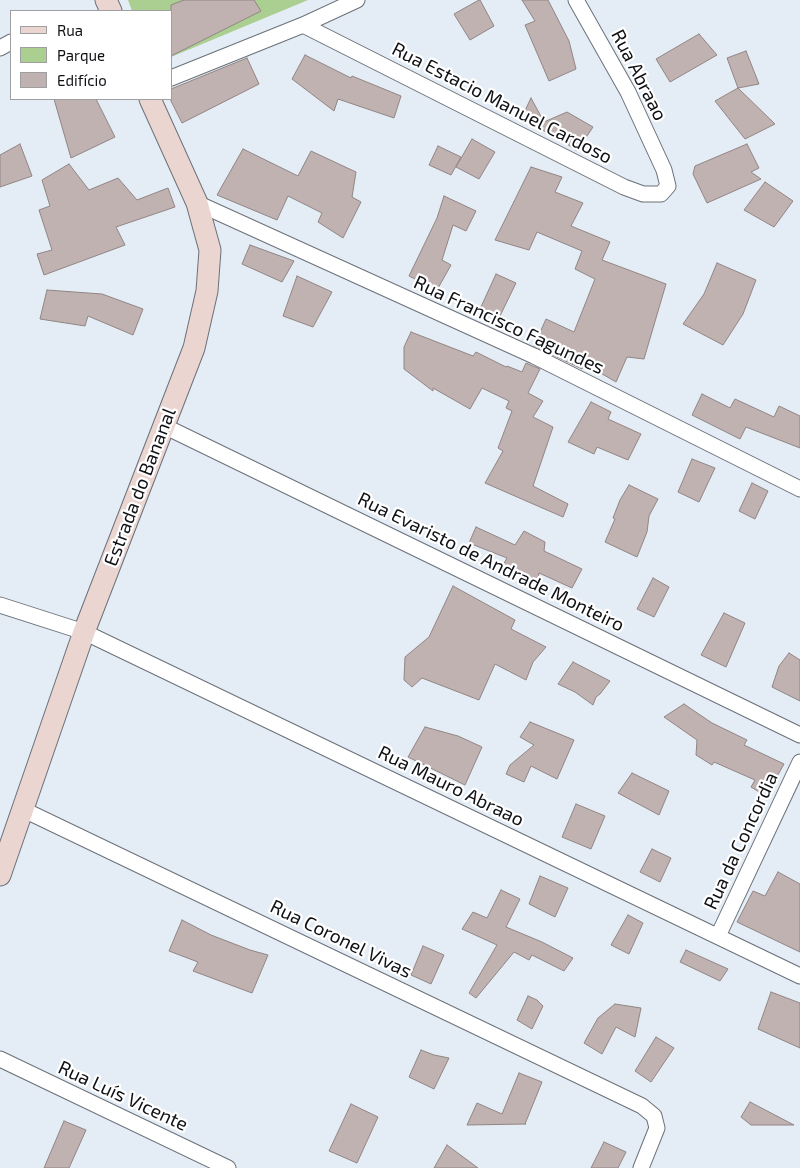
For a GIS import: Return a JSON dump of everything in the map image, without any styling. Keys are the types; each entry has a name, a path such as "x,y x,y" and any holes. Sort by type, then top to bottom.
{"main road":[{"name":"Estrada do Bananal","path":"0,875 84,632 194,348 207,291 210,250 197,203 150,100"}],"street":[{"path":"172,78 303,25 357,0"},
{"name":"Rua Abraao","path":"576,0 628,92 664,170"},
{"name":"Rua Estacio Manuel Cardoso","path":"303,25 624,187 643,194 661,194 668,186 664,170"},
{"name":"Rua Francisco Fagundes","path":"197,203 534,356 800,489"},
{"name":"Rua Evaristo de Andrade Monteiro","path":"164,426 800,735"},
{"name":"Rua Mauro Abraao","path":"0,605 84,632 800,976"},
{"name":"Rua da Concordia","path":"718,936 800,762"},
{"name":"Rua Coronel Vivas","path":"22,809 642,1106 654,1116 657,1128 641,1168"},
{"name":"Rua Luís Vicente","path":"0,1059 228,1168"}],"green space":[{"path":"128,0 308,0 172,57 172,10 132,10"}],"building":[{"path":"184,0 254,0 261,11 172,56 171,5"},
{"path":"479,0 494,26 470,40 454,14"},
{"path":"522,0 548,0 569,41 576,69 549,81 525,25 535,21"},
{"path":"699,34 717,55 670,82 656,59"},
{"path":"746,51 759,84 738,88 727,58"},
{"path":"305,55 351,78 352,76 401,96 394,118 338,99 334,111 292,79"},
{"path":"247,58 259,84 182,123 171,101 172,89"},
{"path":"738,88 775,124 745,139 715,101"},
{"path":"531,98 544,122 567,112 593,127 577,151 549,131 550,134 521,119"},
{"path":"54,100 96,100 115,137 71,158"},
{"path":"472,139 495,152 479,179 456,167"},
{"path":"20,144 32,176 0,187 0,155"},
{"path":"747,144 759,168 751,172 761,179 707,203 693,174 695,166"},
{"path":"438,146 461,157 451,175 429,165"},
{"path":"243,149 298,176 311,151 356,172 352,197 361,202 343,238 318,222 322,213 288,196 277,220 217,195"},
{"path":"69,164 89,190 118,178 137,200 168,188 175,207 116,227 125,245 44,275 37,254 52,250 39,210 50,206 42,180"},
{"path":"531,167 562,177 555,192 583,203 571,226 610,242 602,260 666,284 644,359 627,357 616,382 585,364 582,369 534,346 546,319 574,332 595,279 575,269 582,251 537,232 529,250 495,240"},
{"path":"765,182 793,201 774,227 744,210"},
{"path":"444,196 476,211 466,231 453,225 442,260 451,265 437,290 409,276 437,218"},
{"path":"250,245 294,261 282,282 242,264"},
{"path":"717,263 756,280 743,314 723,345 683,324 704,294"},
{"path":"496,274 516,283 499,318 480,309"},
{"path":"297,276 332,292 313,327 283,316"},
{"path":"47,290 102,294 143,309 133,335 88,316 85,326 40,319"},
{"path":"411,332 473,356 476,352 506,367 522,372 526,363 540,369 528,393 543,401 533,417 553,427 533,486 568,504 563,517 485,483 503,451 498,448 512,411 506,408 509,401 482,388 470,409 433,388 433,391 404,369 404,347"},
{"path":"702,394 730,408 735,399 774,417 779,406 800,416 800,448 746,427 740,439 692,415"},
{"path":"591,402 611,412 608,419 641,434 628,460 597,447 594,454 568,442"},
{"path":"692,459 715,468 699,502 678,492"},
{"path":"752,483 768,491 755,519 739,511"},
{"path":"629,485 658,499 649,516 647,532 637,557 605,542 615,519 613,518 620,500"},
{"path":"476,527 515,545 524,531 545,542 544,551 582,569 572,588 539,573 537,585 502,567 507,558 469,543"},
{"path":"653,578 669,587 654,617 637,609"},
{"path":"453,586 515,620 511,629 546,647 533,662 526,680 495,664 479,700 422,678 412,687 404,680 405,657 429,637"},
{"path":"724,613 745,623 726,667 701,655"},
{"path":"789,653 800,660 800,701 772,687 779,666"},
{"path":"573,662 610,681 596,697 593,705 575,692 558,684"},
{"path":"684,704 712,723 747,740 744,745 784,764 766,796 751,787 755,780 714,762 712,765 696,755 697,740 664,717"},
{"path":"530,722 574,740 557,779 531,766 524,782 506,774 510,765 534,745 520,737"},
{"path":"425,727 458,736 482,747 465,785 408,757"},
{"path":"632,773 669,791 659,815 618,793"},
{"path":"576,804 605,816 591,849 562,837"},
{"path":"652,849 671,858 660,882 640,872"},
{"path":"778,872 800,884 800,952 737,922 753,891 765,896"},
{"path":"540,876 568,888 555,917 529,904"},
{"path":"501,890 520,899 506,927 542,942 573,958 564,971 532,955 529,960 514,952 476,998 469,993 497,945 462,929 473,912 487,918"},
{"path":"628,915 643,923 629,954 611,945"},
{"path":"182,920 211,935 268,955 252,993 193,971 198,962 169,951"},
{"path":"423,946 444,955 431,984 411,975"},
{"path":"686,950 728,969 720,981 680,962"},
{"path":"771,992 800,1003 800,1048 758,1029"},
{"path":"528,996 537,1000 543,1006 532,1029 517,1020"},
{"path":"615,1004 641,1008 635,1037 616,1027 602,1054 584,1043 598,1018"},
{"path":"656,1037 674,1048 651,1082 635,1071"},
{"path":"421,1050 449,1058 434,1089 409,1077"},
{"path":"519,1073 542,1082 526,1124 467,1125 477,1103 502,1114"},
{"path":"750,1102 794,1125 751,1125 741,1117"},
{"path":"351,1104 378,1117 357,1163 329,1151"},
{"path":"64,1121 86,1130 69,1168 44,1168"},
{"path":"604,1142 626,1152 618,1168 591,1168"},
{"path":"447,1145 478,1168 434,1168"}]}
